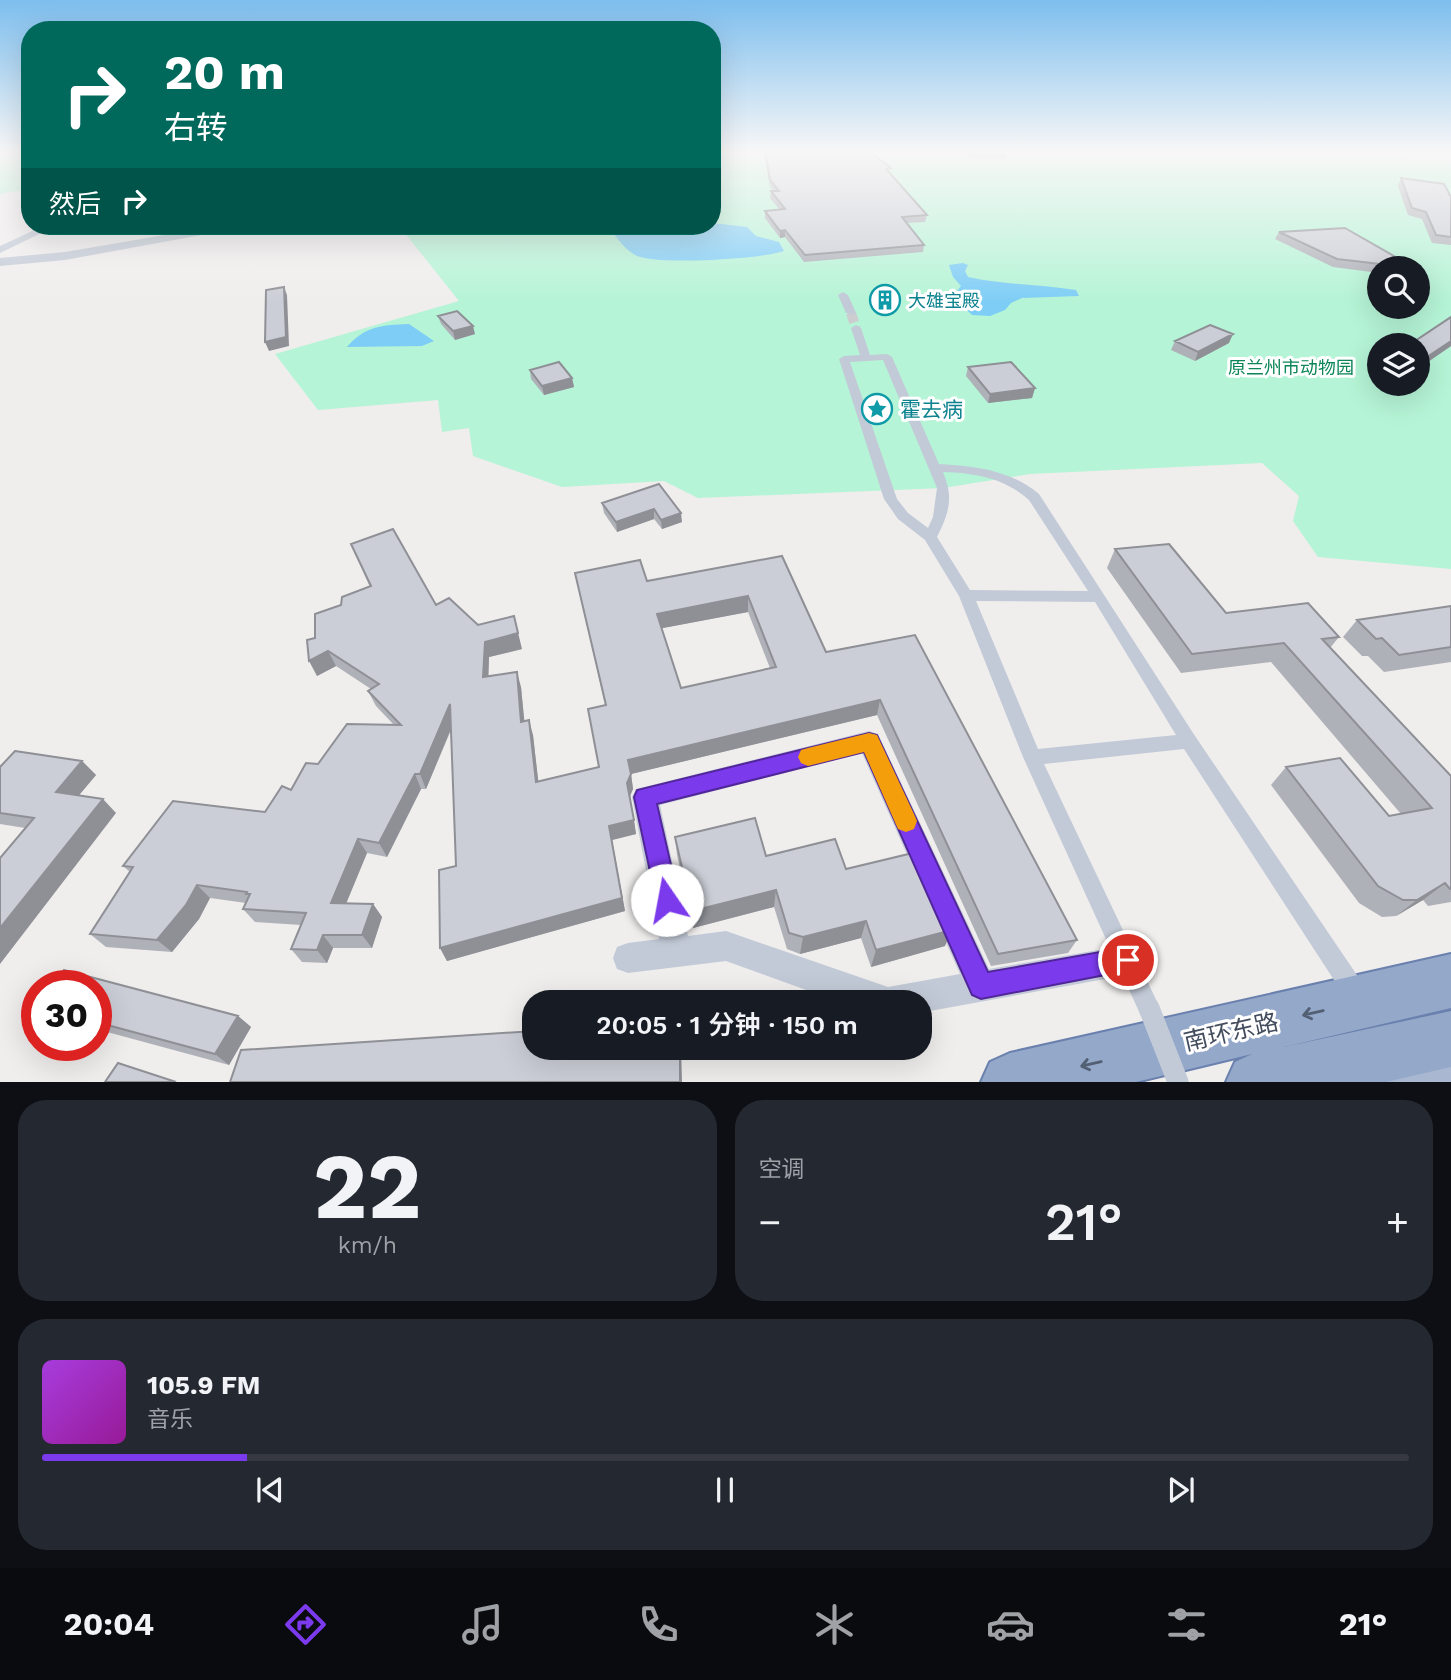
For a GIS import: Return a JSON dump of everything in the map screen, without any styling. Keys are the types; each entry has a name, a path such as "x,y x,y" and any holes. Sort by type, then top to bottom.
{"highway":[{"name":"南环东路","path":"1010,1082 1451,981"},
{"path":"1265,1079 1451,1039"}],"main road":[{"path":"1265,1079 1451,1075"}],"street":[{"path":"0,250 32,235"},
{"path":"0,262 65,256 183,235"},
{"path":"843,295 851,313"},
{"path":"856,328 866,358"},
{"path":"930,537 940,517 943,488 887,357 844,359 891,499 903,516 930,537 966,595 1032,757 1128,960 1178,1082"},
{"path":"934,468 987,473 1021,484 1034,497 1189,741 1362,1002"},
{"path":"966,595 1099,597"},
{"path":"677,952 645,797 869,741 981,986"},
{"path":"1032,757 1189,741"},
{"path":"628,958 726,946 851,990"},
{"path":"932,995 1128,960"}],"green space":[{"name":"原兰州市动物园","path":"721,201 1451,201 1451,569 1318,557 1293,521 1299,496 1262,463 1030,474 943,488 698,498 664,481 562,487 473,456 469,428 442,432 438,400 318,410 275,354 459,301 406,235 721,235"}],"water":[{"path":"721,224 747,227 756,236 779,242 784,251 710,260 666,260 637,256 615,235 721,235"},
{"path":"949,265 968,265 965,271 968,277 1076,290 1079,296 1022,298 1011,303 1005,310 990,316 972,315 953,296 961,286 953,277"},
{"path":"409,324 434,341 422,346 347,347 360,335 375,328"}],"building":[{"path":"779,201 915,201 927,215 902,217 924,245 805,255 785,230 780,231 765,211 785,209"},
{"path":"1410,201 1451,201 1451,237 1436,235 1426,212 1412,208"},
{"path":"1345,228 1394,256 1367,256 1367,262 1337,259 1279,232"},
{"path":"284,287 286,337 265,342 266,290"},
{"path":"457,311 473,326 453,331 438,316"},
{"path":"1451,317 1451,341 1430,355 1430,333 1427,333"},
{"path":"1210,325 1233,334 1198,352 1175,341"},
{"path":"559,362 572,378 542,386 530,370"},
{"path":"1011,362 1035,388 990,394 968,367"},
{"path":"659,484 681,513 661,520 654,509 616,522 602,503"},
{"path":"393,529 436,605 449,598 478,625 514,616 518,633 485,642 483,677 517,672 521,722 529,720 536,782 599,767 588,709 606,705 575,573 640,560 647,581 782,556 826,652 915,635 1077,940 998,954 880,700 628,760 631,774 627,783 634,820 609,826 622,898 440,948 439,870 456,866 450,704 420,774 415,774 379,843 358,839 331,903 373,904 362,935 323,935 317,950 291,949 306,913 243,909 250,894 246,894 247,892 197,885 186,905 157,940 90,934 133,867 123,866 173,801 265,812 282,786 291,790 306,763 318,764 347,724 401,725 368,691 379,684 328,651 309,661 307,640 315,638 315,614 341,605 342,597 371,586 351,544","holes":["748,596 776,667 681,688 657,614"]},
{"path":"1169,544 1226,613 1308,603 1339,637 1322,639 1451,776 1451,889 1445,883 1417,900 1403,900 1378,886 1286,767 1340,758 1389,816 1432,808 1284,643 1192,654 1115,549"},
{"path":"1451,606 1451,647 1399,655 1382,638 1376,639 1357,620"},
{"path":"15,751 82,761 56,792 103,799 0,928 0,858 34,818 0,813 0,767"},
{"path":"755,818 766,856 835,839 846,869 917,852 952,930 876,950 866,921 803,937 789,933 776,890 692,911 675,837"},
{"path":"112,983 238,1016 215,1054 112,1026"},
{"path":"522,1032 522,1060 680,1060 680,1082 230,1082 241,1050"},
{"path":"118,1063 176,1082 105,1082"}],"tunnel":[{"path":"851,313 856,328"}],"slow traffic":[{"path":"808,757 869,741 906,821"}],"place":[{"name":"大雄宝殿","path":"885,300"},
{"name":"霍去病","path":"877,409"}],"route":[{"path":"667,900 645,797 869,741 981,986 1128,960"}]}
